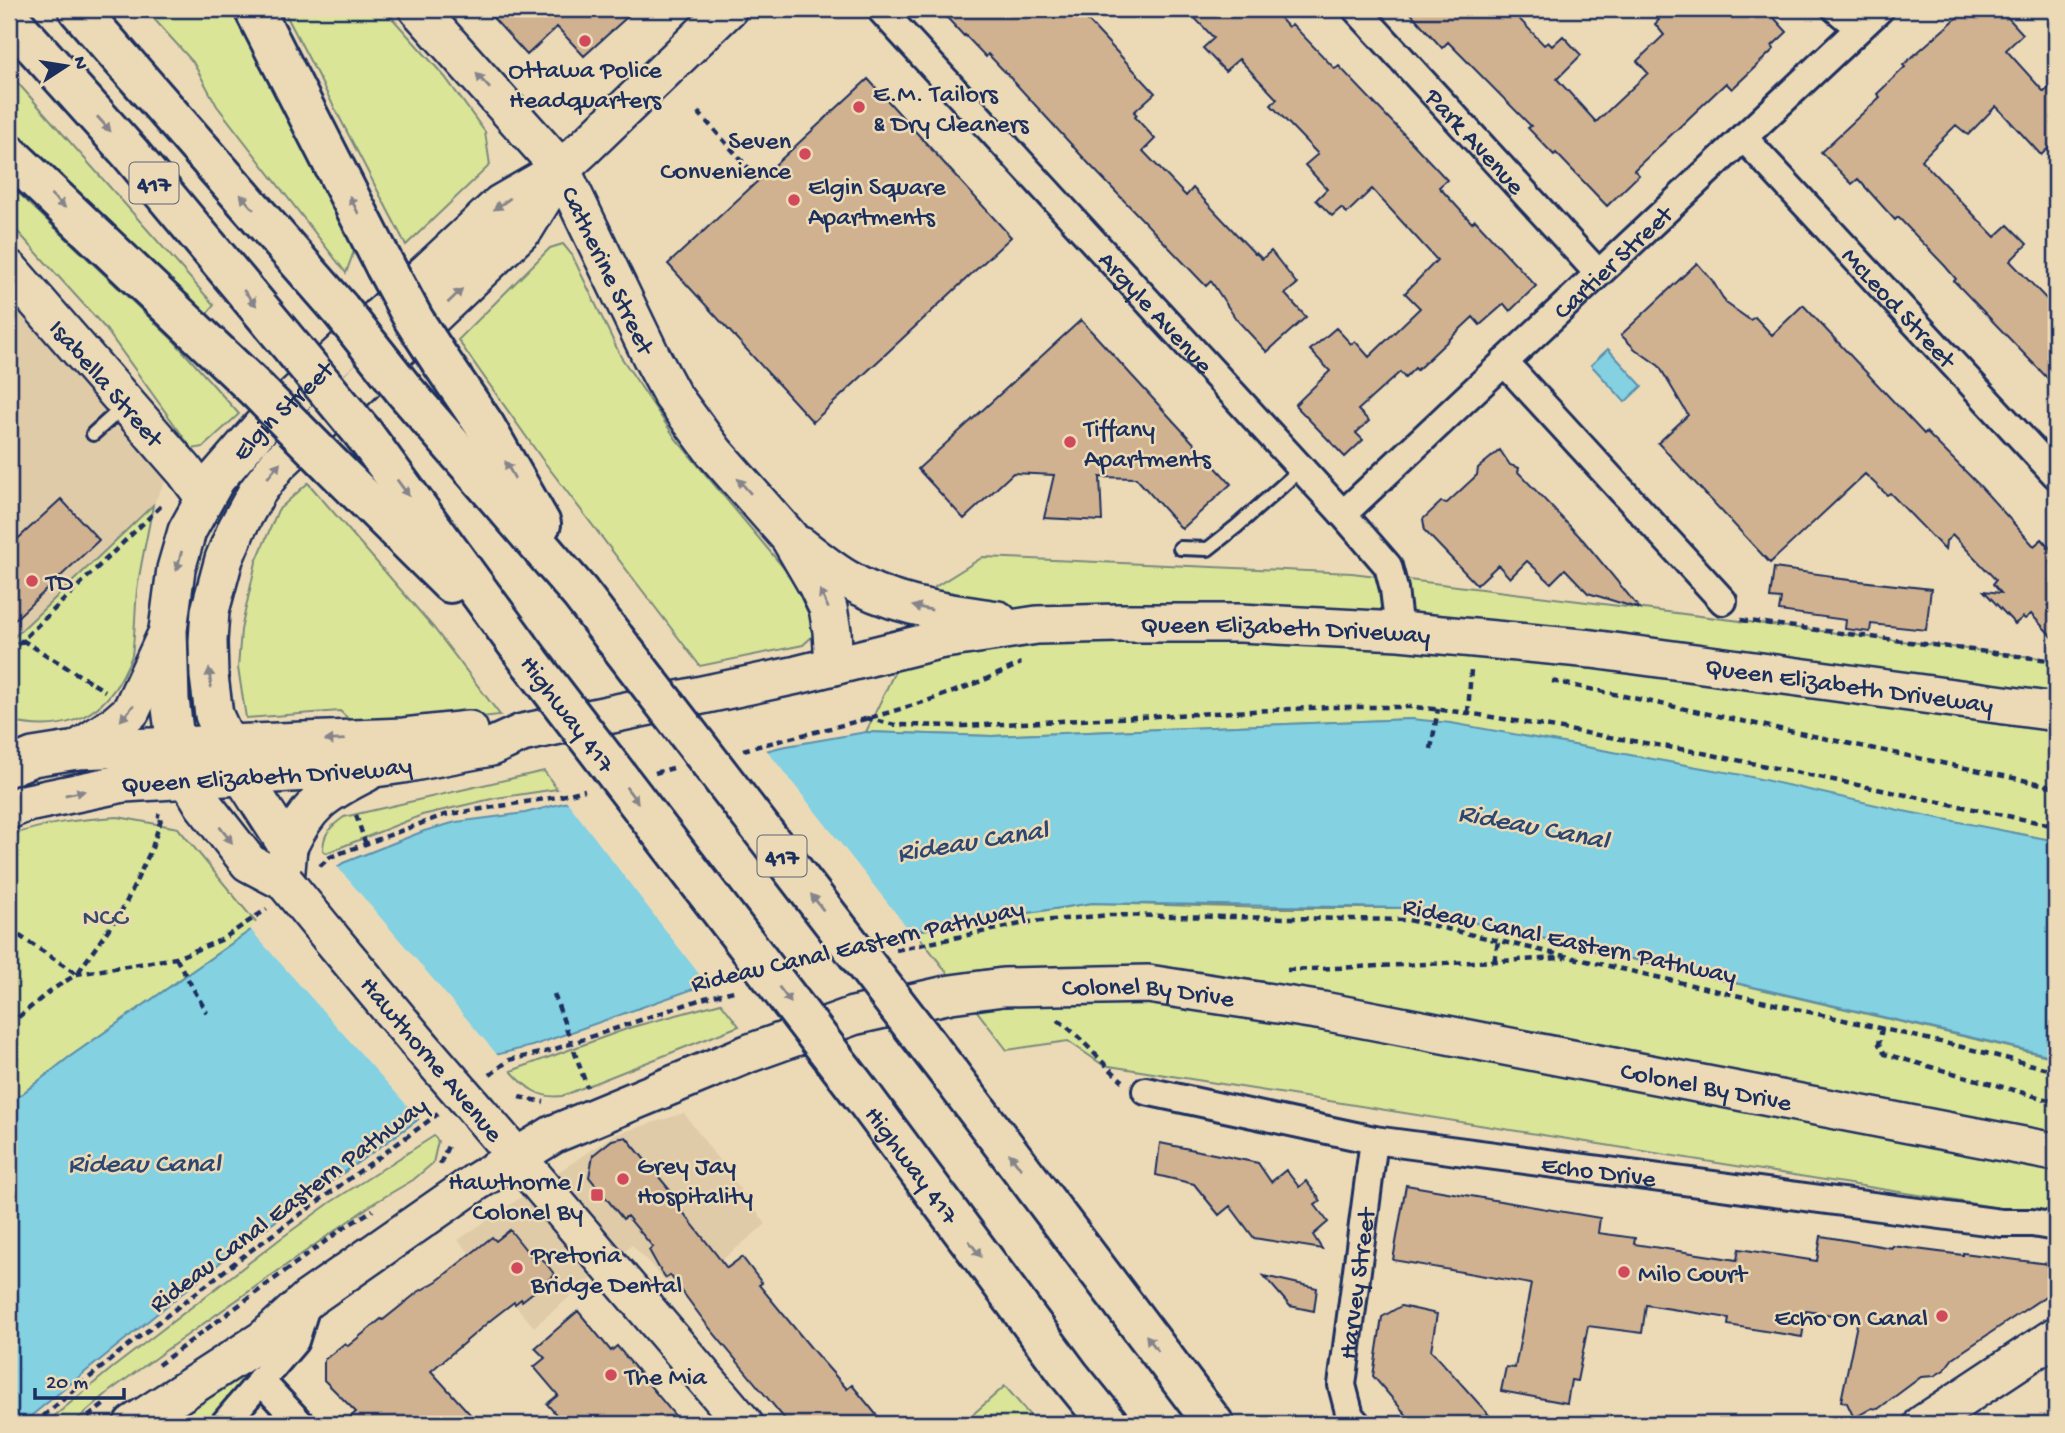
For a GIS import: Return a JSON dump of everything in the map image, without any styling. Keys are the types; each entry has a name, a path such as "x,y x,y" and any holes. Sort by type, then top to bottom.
{"highway":[{"name":"417","path":"78,9 340,309 405,391 580,593 949,1073 1214,1424"},
{"path":"254,9 414,320 485,426 580,593"},
{"name":"Highway 417","path":"9,18 130,153 363,433 531,663 862,1095 1070,1376 1109,1424"},
{"path":"9,154 257,390 531,663"}],"main road":[{"name":"Catherine Street","path":"418,9 561,169 672,394 715,453 789,537"},
{"name":"Elgin Street","path":"182,762 170,699 168,630 176,569 187,531 216,480 261,428 500,204 561,169 728,9"},
{"name":"Elgin Street","path":"233,759 214,715 209,676 210,611 224,559 237,527 257,492 278,464 526,228 561,169"},
{"name":"Isabella Street","path":"9,270 184,470 205,498"},
{"path":"789,537 846,578 884,597 929,610 1037,625"},
{"path":"789,537 828,608 834,666"},
{"name":"Queen Elizabeth Driveway","path":"233,759 375,768 448,757 491,747 522,733 834,666 938,640 1037,625 1240,623 1399,631 1592,649 2056,712"},
{"path":"77,750 131,711 168,630"},
{"name":"Queen Elizabeth Driveway","path":"17,758 77,750 182,762 233,759 488,728 522,733"},
{"name":"Hawthorne Avenue","path":"233,759 289,877 464,1110 516,1156 744,1424"},
{"name":"Queen Elizabeth Driveway","path":"9,810 23,804 124,783 182,762"},
{"name":"Hawthorne Avenue","path":"182,762 203,804 249,863 289,877"},
{"path":"289,877 302,820 323,796 375,768"},
{"name":"Colonel By Drive","path":"119,1417 157,1387 257,1320 308,1299 476,1181 554,1134 750,1053 853,1016 951,994 1003,987 1148,984 1323,1011 2054,1152"},
{"path":"1923,1424 2056,1336"}],"street":[{"name":"Argyle Avenue","path":"880,9 1388,566 1399,631"},
{"name":"Park Avenue","path":"1356,9 1598,273"},
{"path":"1836,9 1859,28"},
{"name":"Cartier Street","path":"1343,514 1880,9"},
{"name":"McLeod Street","path":"1743,137 2056,475"},
{"path":"1504,362 1723,601"},
{"name":"Echo Drive","path":"1146,1091 1374,1140 2001,1223 2032,1223 2056,1227"},
{"name":"Harvey Street","path":"1357,1424 1350,1416 1342,1385 1374,1140"},
{"path":"224,1424 295,1341 308,1299"},
{"path":"260,1380 301,1424"}],"lane":[{"path":"93,434 127,405"},
{"path":"1180,548 1208,548 1301,469"}],"path":[{"path":"698,113 754,174"},
{"path":"9,653 167,501"},
{"path":"1723,601 1737,620 2056,661"},
{"path":"22,640 116,697"},
{"path":"733,753 866,718 984,681 1024,662"},
{"path":"1468,713 1471,665"},
{"path":"1549,681 2056,787"},
{"path":"866,718 895,725 964,726 1328,707 1438,709 1698,752 2056,826"},
{"path":"1431,749 1438,709"},
{"path":"643,776 680,766"},
{"path":"9,929 77,974 176,958 220,940 251,921 289,877 330,858 444,815 557,797 594,788"},
{"path":"353,807 366,845"},
{"path":"9,1025 50,991 77,974 124,907 152,848 162,816"},
{"name":"Rideau Canal Eastern Pathway","path":"889,952 1030,922 1110,915 1408,919 1498,942 1882,1028 2056,1071"},
{"path":"1494,961 1498,942"},
{"path":"176,958 207,1013"},
{"name":"Rideau Canal Eastern Pathway","path":"489,1075 509,1060 549,1051 705,998 745,989"},
{"path":"554,994 587,1088"},
{"path":"1053,1017 1129,1086 1146,1091"},
{"path":"1882,1028 1879,1044 1885,1054 2056,1102"},
{"name":"Rideau Canal Eastern Pathway","path":"34,1424 120,1352 246,1254 464,1110"},
{"path":"438,1168 448,1146"},
{"path":"151,1370 342,1229 375,1209"},
{"path":"79,1424 119,1417"}],"shaded area":[{"path":"9,300 168,476 153,505 9,642"},
{"path":"684,1113 766,1224 679,1295 632,1245 534,1327 458,1240 613,1135"}],"green space":[{"path":"145,9 233,9 240,18 354,251 346,273 217,106 193,62"},
{"path":"283,9 384,9 445,77 485,132 490,165 406,245"},
{"path":"9,73 214,305 206,315 9,127"},
{"path":"9,184 174,341 239,414 203,447 192,449 105,328 9,222"},
{"path":"563,244 572,255 621,357 676,439 813,603 815,634 803,645 700,666 542,459 458,340 550,248"},
{"path":"308,483 433,627 500,715 354,724 340,711 246,718 238,668 241,630 256,562 278,510"},
{"path":"153,505 137,590 132,655 113,691 102,704 75,720 44,725 9,721 9,642"},
{"path":"983,557 1352,573 2056,660 2056,841 1411,719 992,736 866,732 935,587"},
{"path":"544,771 557,789 496,798 422,815 326,853 323,850 324,839 329,831 344,817"},
{"name":"NCC","path":"118,817 178,828 258,925 68,1058 9,1104 9,836 63,822"},
{"path":"1092,903 1271,908 1412,908 2056,1058 2056,1222 2000,1208 1103,1065 1068,1041 1007,1050 915,931"},
{"path":"721,1003 739,1026 562,1096 540,1094 511,1071 632,1027"},
{"path":"434,1136 438,1141 433,1163 413,1180 374,1203 176,1343 111,1390 72,1424 45,1424 111,1369 280,1239 331,1202"},
{"path":"249,1366 251,1372 205,1424 167,1424 204,1395"},
{"path":"1005,1386 1037,1424 962,1424"}],"water":[{"path":"1608,349 1642,386 1625,402 1591,365"},
{"name":"Rideau Canal","path":"1411,719 1451,723 1742,775 1903,811 2056,841 2056,1057 1412,908 1092,903 915,931 713,982 532,1046 495,1055 415,1122 238,1248 21,1424 9,1424 9,1104 68,1058 343,863 424,831 456,822 525,813 781,747 866,732 992,736"}],"pier":[{"path":"765,748 913,935 709,987 565,799"},
{"path":"335,864 500,1058 421,1121 249,928"}],"building":[{"name":"Ottawa Police Headquarters","path":"485,9 636,9 584,56 557,27 527,55"},
{"path":"939,9 1077,9 1155,93 1134,112 1137,115 1135,117 1155,139 1143,151 1186,196 1193,188 1255,254 1262,259 1271,251 1297,284 1285,294 1306,317 1267,352 1236,319 1211,281 1206,286 988,54 986,57"},
{"path":"1186,9 1272,9 1288,27 1292,24 1335,69 1339,66 1447,180 1439,187 1472,223 1475,220 1536,286 1510,311 1504,304 1480,325 1473,317 1405,378 1400,372 1358,410 1369,421 1356,433 1363,440 1345,457 1295,405 1330,371 1310,350 1336,328 1351,344 1355,341 1369,357 1420,308 1405,293 1437,260 1372,189 1347,213 1341,208 1332,216 1316,200 1327,189 1305,165 1318,154 1271,105 1277,99 1239,59 1225,71 1203,48 1214,38"},
{"path":"1407,9 1510,9 1544,45 1548,42 1552,46 1563,36 1581,55 1557,79 1596,122 1648,73 1637,61 1664,35 1655,24 1659,20 1649,9 1766,9 1787,32 1772,46 1774,49 1732,89 1726,83 1634,170 1639,175 1607,206 1556,153 1554,155 1528,128 1531,126 1448,42 1442,48"},
{"path":"1967,9 2000,9 2023,34 2006,50 2044,92 2056,81 2056,141 2041,155 1996,106 1968,135 1956,125 1921,160 1995,237 2008,225 2027,244 2010,261 2056,309 2056,387 1954,281 1956,279 1945,266 1898,217 1895,220 1858,179 1852,184 1821,152 1880,97 1877,94 1905,67 1903,65"},
{"path":"868,79 1011,237 813,422 668,264"},
{"path":"1697,263 1712,280 1726,303 1750,320 1755,317 1772,335 1803,305 1924,434 1926,432 1980,486 2034,546 2042,539 2056,555 2056,641 2031,614 2015,624 1984,591 2001,593 1993,584 1996,580 1953,535 1946,541 1945,550 1890,493 1887,495 1865,474 1770,563 1658,443 1688,415 1659,366 1621,335"},
{"name":"Tiffany Apartments","path":"1081,320 1231,484 1182,529 1136,478 1100,477 1102,521 1044,518 1054,475 1013,473 964,519 918,469"},
{"path":"1500,450 1510,465 1519,468 1518,472 1583,540 1640,609 1588,593 1565,569 1551,583 1527,561 1510,578 1498,565 1477,585 1425,531 1423,519 1441,502 1447,503 1477,475 1478,468"},
{"name":"TD","path":"61,499 99,540 9,625 9,547"},
{"path":"1774,568 1931,589 1926,630 1871,624 1870,632 1845,629 1846,620 1779,611 1781,599 1770,598"},
{"path":"626,1137 678,1200 675,1202 727,1268 742,1257 762,1283 759,1285 816,1354 847,1389 852,1385 884,1424 789,1424 707,1325 670,1275 666,1278 649,1250 653,1247 627,1216 623,1219 589,1177 593,1155 612,1140"},
{"path":"1160,1143 1258,1163 1271,1182 1286,1170 1299,1187 1306,1181 1321,1201 1315,1205 1328,1222 1313,1235 1322,1249 1254,1238 1230,1206 1219,1215 1194,1184 1156,1175"},
{"path":"1406,1185 1600,1218 1598,1233 1635,1238 1634,1244 1737,1260 1739,1249 1817,1261 1821,1236 1892,1248 1963,1253 2056,1265 2056,1289 1953,1358 1944,1370 1934,1376 1921,1377 1878,1409 1872,1408 1854,1418 1847,1403 1841,1401 1858,1319 1806,1311 1802,1337 1728,1325 1729,1318 1646,1305 1642,1333 1588,1326 1577,1381 1571,1380 1567,1403 1501,1391 1506,1367 1515,1368 1531,1284 1393,1260"},
{"path":"510,1230 534,1260 540,1256 555,1275 522,1301 521,1299 515,1304 514,1302 492,1319 431,1371 479,1424 342,1424 356,1412 324,1380 324,1360 345,1343 348,1346 381,1319 437,1281 492,1237 496,1241"},
{"path":"1264,1276 1317,1288 1314,1311 1290,1306"},
{"path":"1401,1306 1437,1314 1431,1350 1497,1424 1414,1424 1373,1376 1382,1317"},
{"name":"The Mia","path":"578,1311 611,1351 617,1346 682,1424 564,1424 547,1404 558,1395 534,1367 545,1358 535,1348"}],"place":[{"name":"Ottawa Police Headquarters","path":"585,41"},
{"name":"E.M. Tailors & Dry Cleaners","path":"859,107"},
{"name":"Seven Convenience","path":"805,154"},
{"name":"Elgin Square Apartments","path":"794,200"},
{"name":"Tiffany Apartments","path":"1070,442"},
{"name":"TD","path":"32,581"},
{"name":"Grey Jay Hospitality","path":"623,1179"},
{"name":"Hawthorne / Colonel By","path":"597,1195"},
{"name":"Pretoria Bridge Dental","path":"517,1268"},
{"name":"Milo Court","path":"1624,1272"},
{"name":"Echo On Canal","path":"1942,1316"},
{"name":"The Mia","path":"611,1375"}]}
